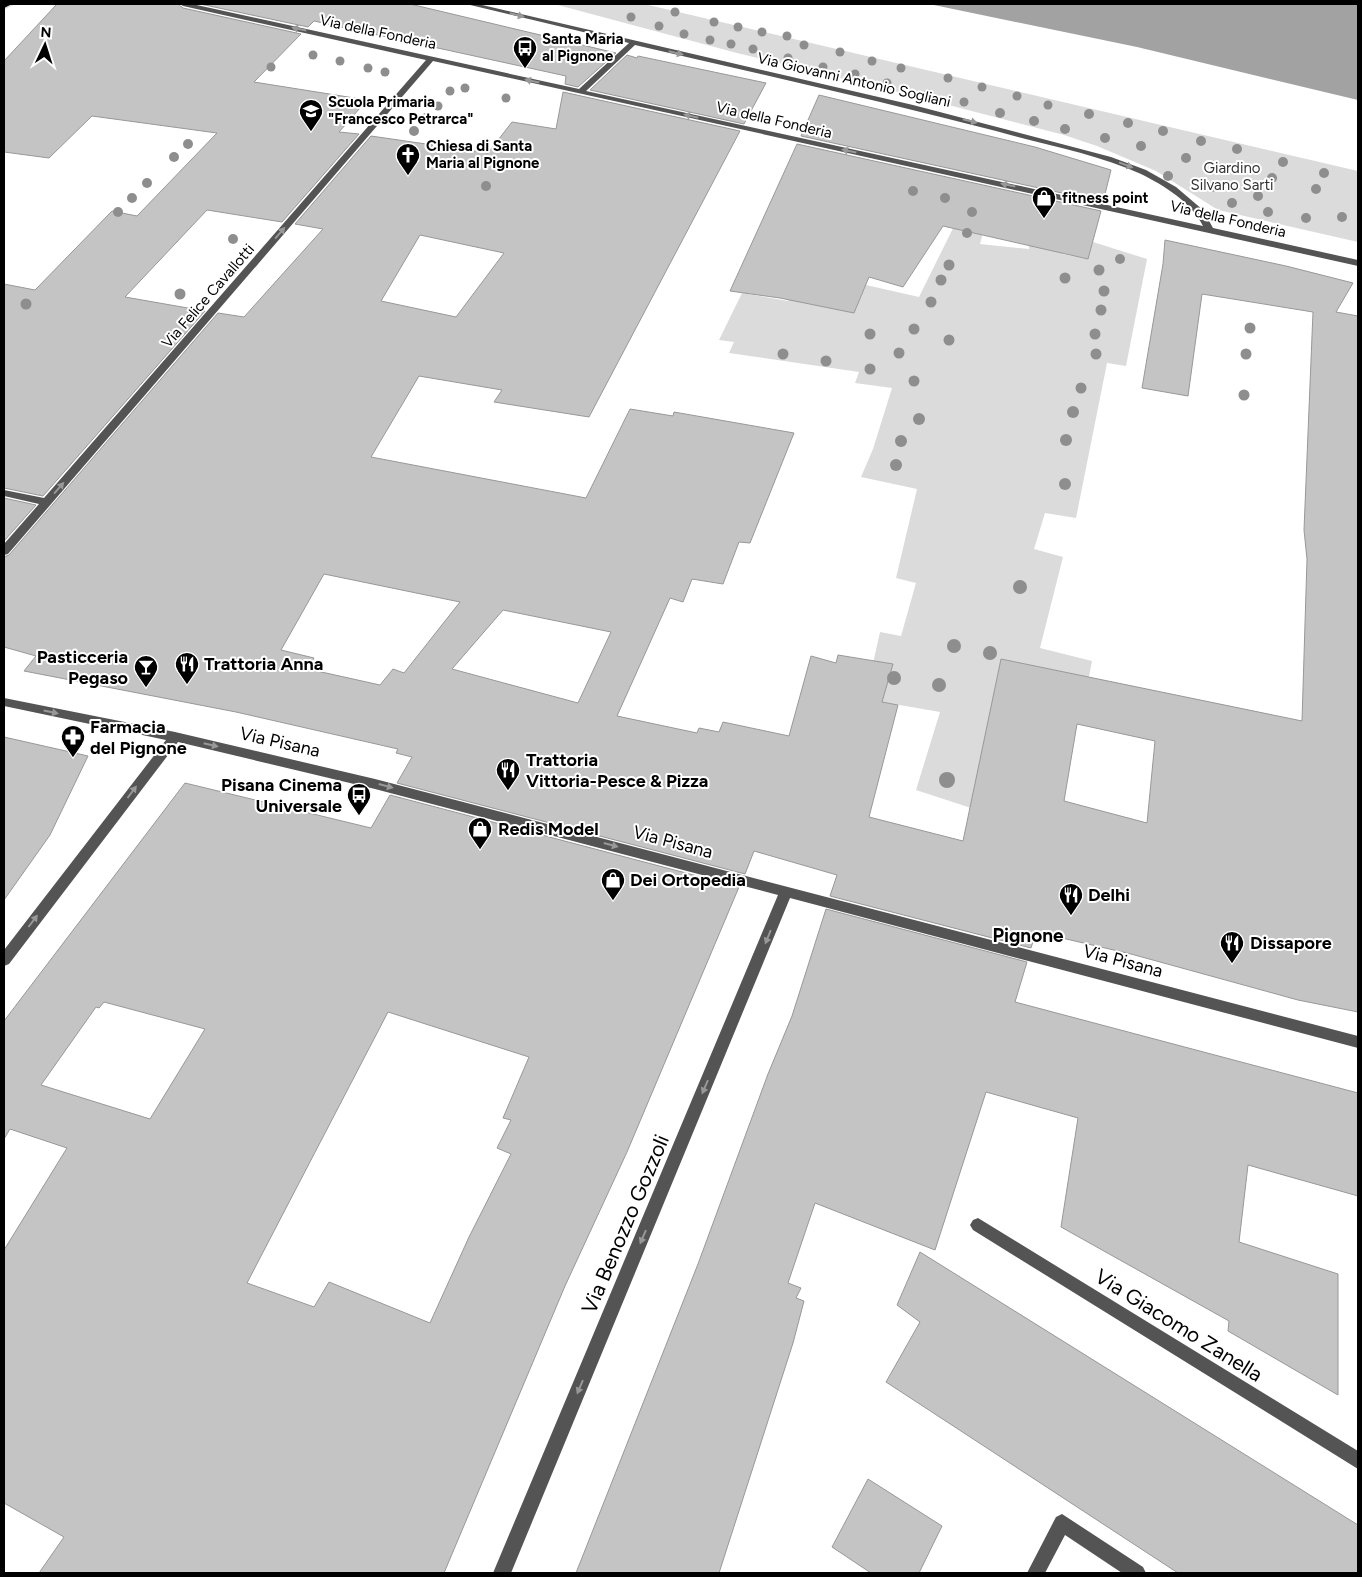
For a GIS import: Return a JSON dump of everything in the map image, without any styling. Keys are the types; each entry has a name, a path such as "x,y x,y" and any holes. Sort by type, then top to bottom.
{"main road":[{"path":"4,6 8,4"}],"street":[{"name":"Via della Fonderia","path":"183,4 1358,263"},
{"name":"Via Giovanni Antonio Sogliani","path":"470,4 913,107 1108,159 1143,172 1173,189 1200,212 1209,229"},
{"path":"581,91 633,43"},
{"name":"Via Felice Cavallotti","path":"4,551 432,58"},
{"path":"4,493 46,502"},
{"name":"Via Pisana","path":"4,702 175,737 376,784 1358,1042"},
{"path":"4,960 175,737"},
{"name":"Via Benozzo Gozzoli","path":"502,1573 786,892"},
{"name":"Via Giacomo Zanella","path":"978,1226 1358,1461"},
{"path":"1036,1573 1062,1523 1137,1573"}],"green space":[{"name":"Giardino Silvano Sarti","path":"554,4 644,4 1358,171 1358,242 1218,210 1156,171 1097,146 1064,135 737,53"},
{"path":"968,198 991,202 980,244 1029,249 1029,244 1063,249 1062,254 1088,259 1093,242 1147,259 1126,366 1107,363 1076,518 1045,513 1034,549 1063,557 1040,648 1092,661 1089,677 1001,659 971,808 916,790 940,712 865,699 880,632 901,636 916,583 896,578 917,489 861,477 873,449 892,388 855,383 859,372 729,353 734,342 719,340 742,293 788,301 801,273 810,304 854,313 866,285 919,297"}],"shaded area":[{"path":"929,4 1358,4 1358,100 1137,47"}],"building":[{"path":"57,4 178,4 183,8 301,34 254,82 367,100 339,132 359,134 282,222 207,210 125,297 205,311 43,496 4,488 4,284 35,290 112,211 137,216 217,133 92,116 49,158 4,152 4,61"},
{"path":"200,4 410,4 616,53 578,87 565,84 566,76 314,21 308,27"},
{"path":"627,55 766,83 744,124 590,90"},
{"path":"563,92 740,131 589,417 494,402 502,390 419,376 371,457 586,498 630,409 673,416 674,412 794,433 750,543 739,542 723,584 692,579 683,602 670,598 617,716 697,733 699,728 719,732 723,722 789,736 811,656 836,663 838,655 893,664 882,702 898,705 869,817 963,841 1001,659 1302,721 1307,559 1304,530 1313,312 1202,294 1188,396 1142,388 1163,264 1165,240 1286,266 1353,283 1336,312 1358,316 1358,1012 1298,1000 1131,954 1036,932 1031,948 830,896 837,875 754,851 745,874 397,783 412,757 396,753 398,749 236,712 24,671 36,656 4,647 4,557 9,555 218,313 244,317 323,229 295,224 371,136 488,153 512,122 556,129","holes":["420,235 504,253 456,317 381,301","324,574 460,602 404,673 393,669 380,685 308,669 314,658 281,650","503,610 611,632 578,703 452,669","1077,724 1155,741 1147,823 1064,801"]},
{"path":"819,95 1035,147 1111,170 1103,202 801,136"},
{"path":"797,144 1101,211 1088,259 943,226 903,287 869,277 854,313 780,298 730,291"},
{"path":"4,498 36,505 4,541"},
{"path":"4,737 88,756 50,835 4,900"},
{"path":"185,783 371,828 390,795 739,887 627,1152 565,1286 444,1573 39,1573 64,1537 4,1503 4,1250 67,1148 10,1129 4,1139 4,1021","holes":["104,1002 205,1029 150,1119 41,1085 96,1007 99,1008","388,1012 529,1057 503,1118 511,1120 497,1148 511,1154 469,1237 430,1323 329,1282 314,1307 247,1283"]},
{"path":"826,909 1027,962 1015,1002 1358,1093 1358,1196 1248,1165 1239,1242 1338,1274 1338,1395 1228,1331 1229,1321 1061,1227 1078,1118 986,1092 935,1250 815,1203 788,1283 801,1288 796,1298 804,1301 793,1343 719,1573 576,1573 698,1264 768,1074 792,1016"},
{"path":"920,1252 1358,1525 1358,1573 1178,1573 886,1382 920,1322 897,1305"},
{"path":"868,1479 942,1526 919,1573 871,1573 832,1547"}],"place":[{"name":"Santa Maria al Pignone","path":"525,69"},
{"name":"Scuola Primaria \"Francesco Petrarca\"","path":"311,132"},
{"name":"Chiesa di Santa Maria al Pignone","path":"408,176"},
{"name":"fitness point","path":"1044,219"},
{"name":"Trattoria Anna","path":"187,685"},
{"name":"Pasticceria Pegaso","path":"146,688"},
{"name":"Farmacia del Pignone","path":"73,758"},
{"name":"Trattoria Vittoria-Pesce & Pizza","path":"508,791"},
{"name":"Pisana Cinema Universale","path":"359,816"},
{"name":"Redis Model","path":"480,850"},
{"name":"Dei Ortopedia","path":"613,901"},
{"name":"Delhi","path":"1071,916"},
{"name":"Dissapore","path":"1232,964"}],"district":[{"name":"Pignone","path":"1028,935"}]}
